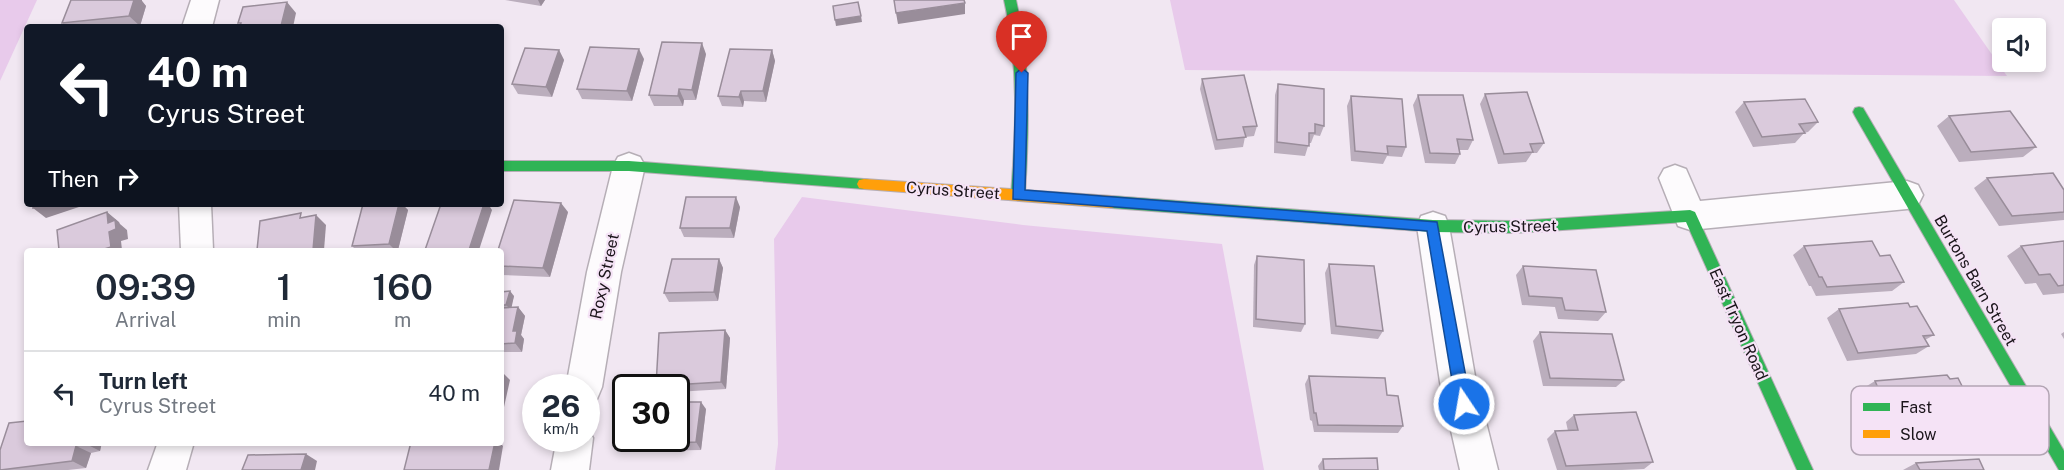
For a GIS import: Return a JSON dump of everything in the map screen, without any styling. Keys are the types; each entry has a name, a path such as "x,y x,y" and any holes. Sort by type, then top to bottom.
{"street":[{"path":"198,24 205,0"},
{"path":"1010,0 1016,20 1022,73 1018,195"},
{"name":"Burtons Barn Street","path":"1859,112 2018,386"},
{"name":"Cyrus Street","path":"504,166 629,166 1433,226 1515,227 1690,216 1907,195"},
{"name":"Roxy Street","path":"586,374 604,272 629,166"},
{"name":"East Tryon Road","path":"1675,178 1804,470"},
{"path":"197,248 203,207"},
{"path":"1433,226 1458,382 1479,470"},
{"name":"Burtons Barn Street","path":"2049,439 2064,465"},
{"path":"167,470 175,446"},
{"path":"570,470 573,452"}],"shaded area":[{"path":"0,0 37,0 24,24 0,81"},
{"path":"1170,0 1954,0 1992,54 1992,72 2004,72 2007,76 1185,70"},
{"path":"802,197 1023,225 1222,244 1264,470 775,470 778,444 774,239"}],"building":[{"path":"71,0 134,0 129,16 62,23"},
{"path":"894,0 964,0 965,3 896,13"},
{"path":"287,2 282,24 238,23 243,7"},
{"path":"858,2 861,16 835,20 833,6"},
{"path":"662,42 702,43 692,90 679,89 678,96 649,95"},
{"path":"590,47 639,49 627,91 577,89"},
{"path":"525,48 559,50 546,87 512,84"},
{"path":"730,49 772,50 763,91 741,91 739,97 718,96"},
{"path":"1244,75 1257,126 1243,127 1246,137 1217,140 1202,79"},
{"path":"1278,84 1324,89 1324,126 1315,124 1315,133 1309,133 1309,146 1277,142"},
{"path":"1527,92 1544,143 1530,144 1533,152 1504,154 1485,94"},
{"path":"1418,95 1463,95 1473,140 1457,139 1460,154 1430,153"},
{"path":"1351,96 1402,99 1406,147 1387,146 1388,154 1355,151"},
{"path":"1805,99 1818,122 1799,124 1805,133 1762,137 1744,102"},
{"path":"2010,111 2036,147 1971,152 1949,116"},
{"path":"2053,173 2064,190 2064,212 2012,216 1987,178"},
{"path":"686,197 736,197 730,228 680,228"},
{"path":"514,200 561,203 543,268 504,266 504,248 499,248"},
{"path":"362,207 398,207 389,244 352,246"},
{"path":"440,207 483,207 470,248 426,248"},
{"path":"107,212 108,223 115,220 116,229 109,232 111,247 108,248 59,248 57,230"},
{"path":"301,213 300,218 316,215 313,248 257,248 260,221"},
{"path":"1872,241 1880,256 1890,255 1904,282 1827,287 1822,277 1819,277 1804,246"},
{"path":"2064,241 2064,285 2058,286 2050,274 2039,275 2021,246"},
{"path":"1257,256 1304,260 1305,324 1256,319"},
{"path":"672,259 719,259 714,292 664,293"},
{"path":"1329,264 1374,266 1383,331 1336,326"},
{"path":"1523,266 1596,270 1606,312 1565,310 1562,298 1529,296"},
{"path":"510,291 506,305 504,305 504,292"},
{"path":"1908,303 1910,307 1917,306 1934,335 1923,336 1929,346 1858,353 1839,309"},
{"path":"518,307 513,331 517,331 515,343 504,344 504,308"},
{"path":"725,330 721,382 690,384 690,374 657,374 659,333"},
{"path":"1540,332 1612,334 1624,380 1550,378"},
{"path":"1947,375 1950,379 1958,378 1962,386 1877,386 1875,381"},
{"path":"1309,376 1385,378 1387,395 1398,396 1403,426 1318,425"},
{"path":"690,402 701,402 696,442 690,442"},
{"path":"1636,412 1653,462 1566,466 1555,431 1578,430 1574,415"},
{"path":"24,421 24,446 76,446 72,461 0,470 0,450 9,423"},
{"path":"410,446 494,446 489,470 404,470"},
{"path":"306,454 301,470 242,470 248,455"},
{"path":"1377,458 1378,470 1324,470 1323,459"},
{"path":"1979,459 1984,470 1920,470 1916,463"}],"traffic: fast":[{"path":"1010,0 1016,24 1022,97 1018,195"},
{"path":"1859,112 2018,386"},
{"path":"504,166 629,166 864,184"},
{"path":"1112,202 1433,226 1515,227 1690,216 1805,470"},
{"path":"2049,439 2064,465"}],"traffic: slow":[{"path":"864,184 1112,202"}],"route":[{"path":"1022,73 1018,195 1433,226 1458,382 1464,404"}]}
